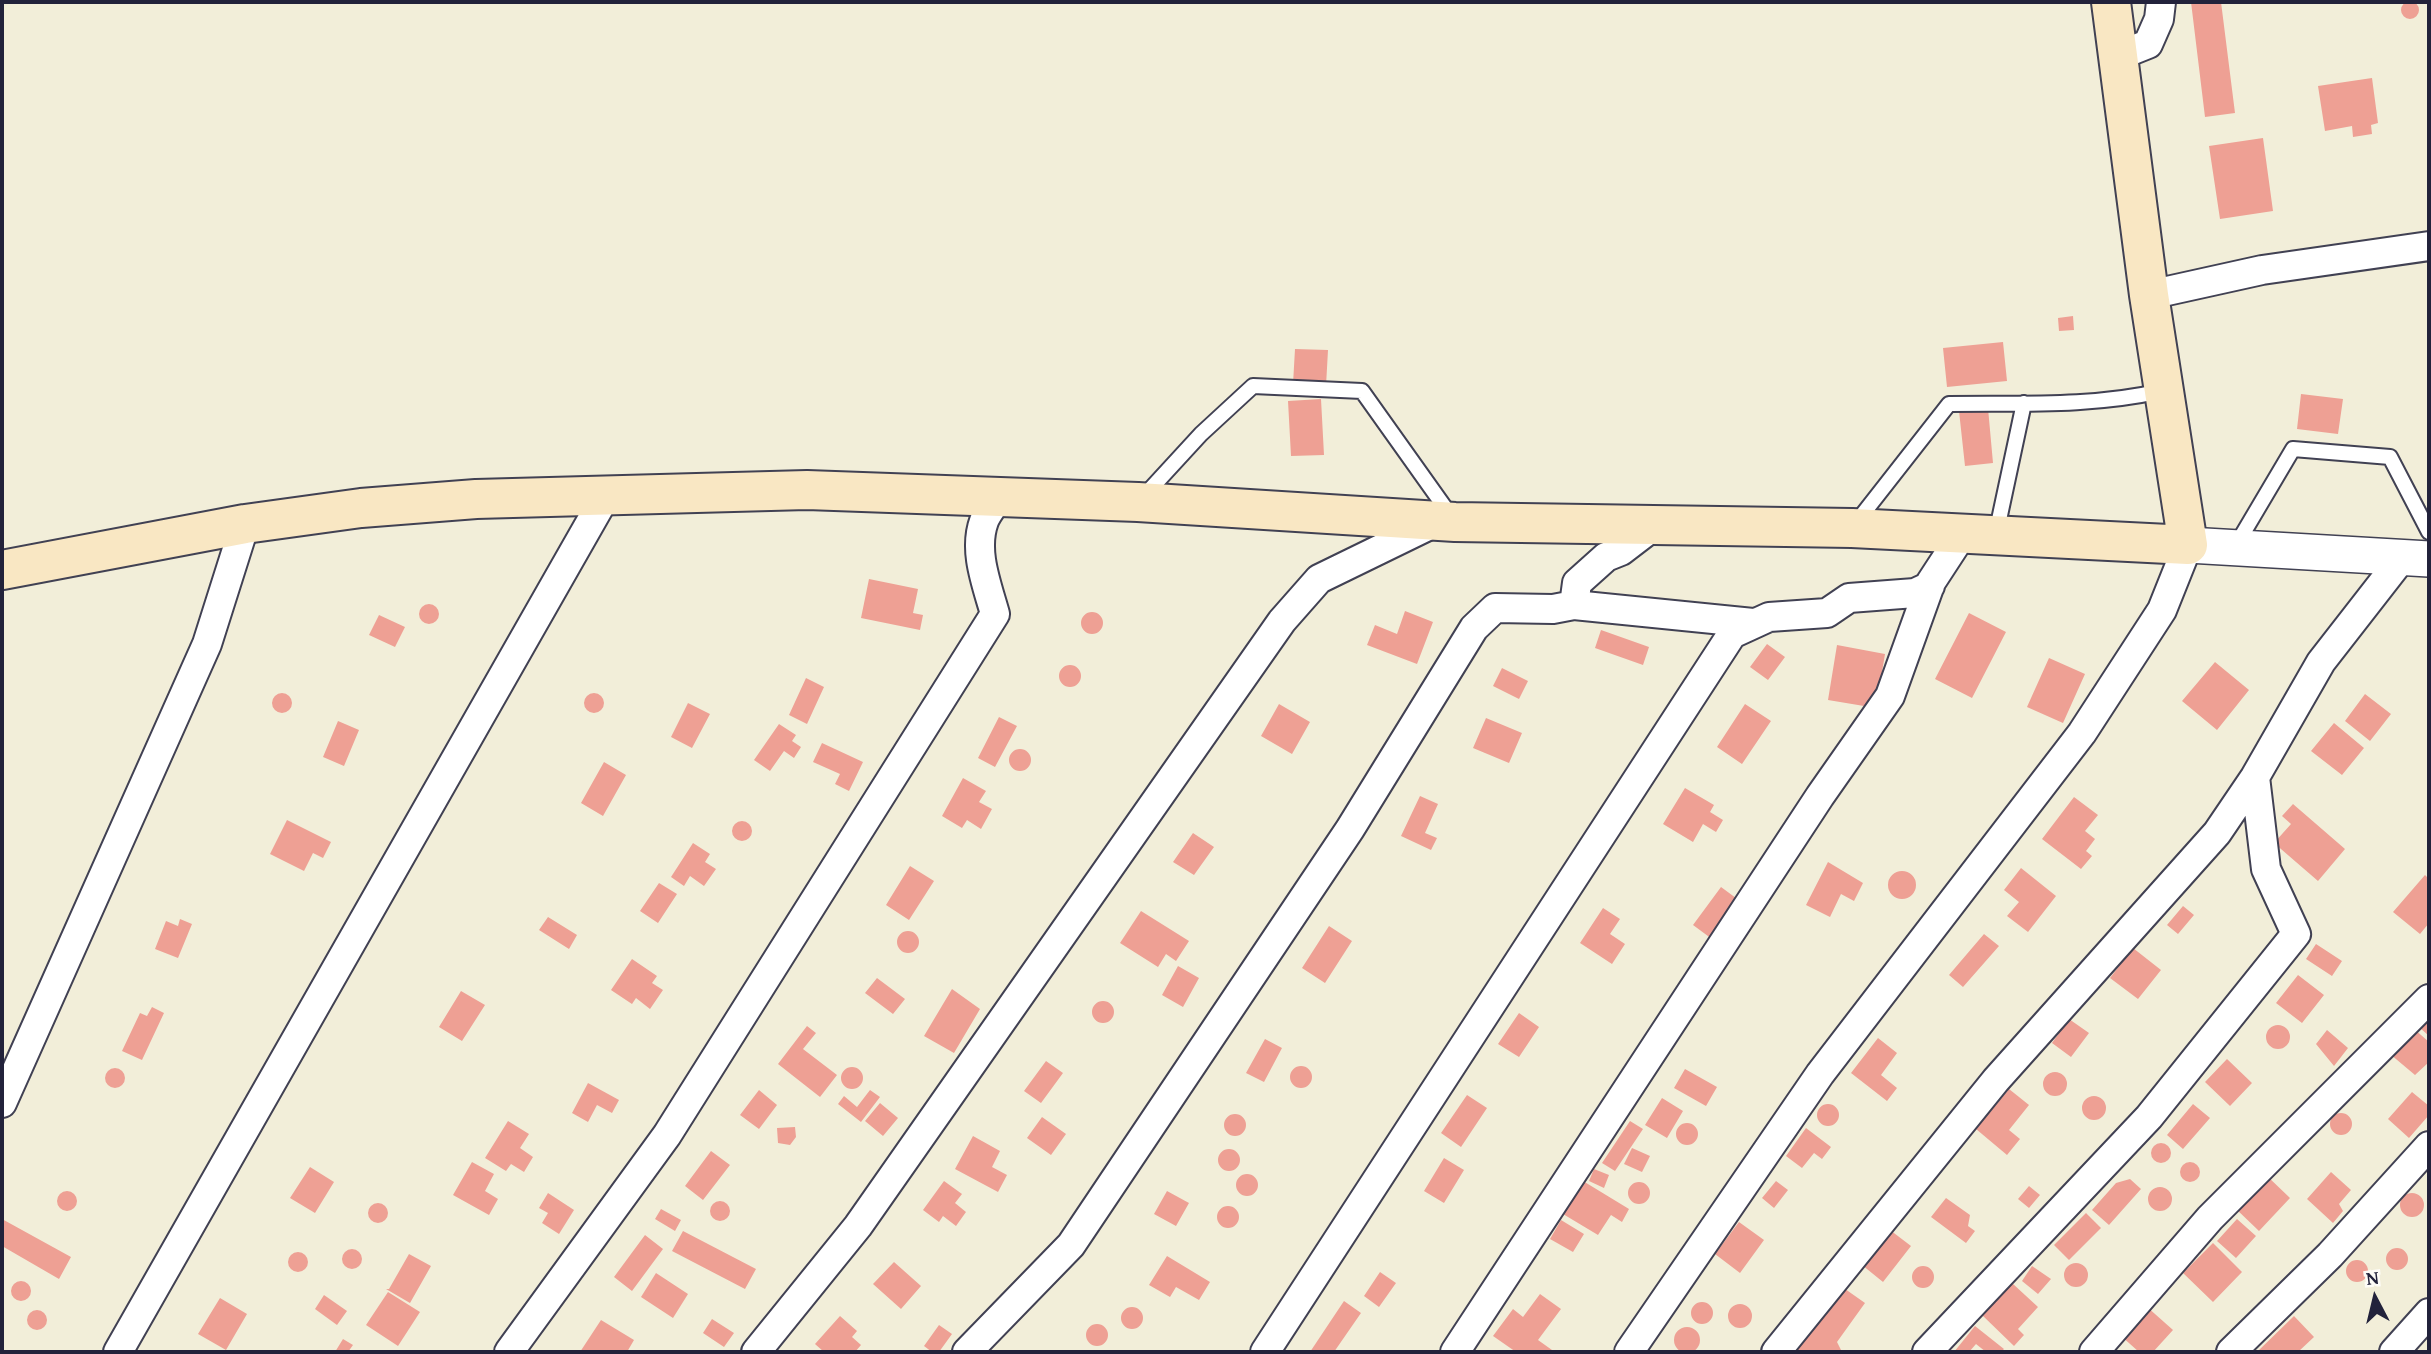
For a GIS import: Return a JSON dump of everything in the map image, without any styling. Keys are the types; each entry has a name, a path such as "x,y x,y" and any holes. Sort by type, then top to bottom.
{"main road":[{"path":"2,570 245,524 374,507 476,499 807,490 1138,502 1447,522 1852,528 2188,545 2149,295 2111,2"}],"street":[{"path":"2118,56 2148,44 2159,19 2161,2"},
{"path":"2149,295 2262,270 2429,246"},
{"path":"118,1352 605,497"},
{"path":"509,1352 667,1135 995,614 982,576 982,537 985,519 999,497"},
{"path":"756,1352 858,1226 1282,621 1319,579 1447,522"},
{"path":"2,1103 207,643 245,524"},
{"path":"1574,605 1577,583 1594,567 1655,525"},
{"path":"1265,1352 1732,634 1769,617 1826,613 1849,598 1916,593 1930,586 1980,534"},
{"path":"1629,1352 1820,1074 2082,733 2162,610 2188,545 2416,559"},
{"path":"1776,1352 1996,1080 2217,832 2255,777 2321,662 2416,559"},
{"path":"1455,1352 1820,796 1890,696 1930,586"},
{"path":"976,1347 1071,1245 1350,829 1474,628 1495,608 1553,608 1574,605 1753,623"},
{"path":"1927,1352 2149,1117 2296,934 2266,869 2255,777"},
{"path":"2094,1352 2210,1219 2429,999"},
{"path":"2231,1352 2330,1255 2429,1146"},
{"path":"2394,1352 2429,1314"}],"lane":[{"path":"1138,502 1201,434 1253,386 1362,391 1447,522"},
{"path":"1852,528 1949,404 2133,397 2164,390"},
{"path":"1980,534 2024,403"},
{"path":"2234,548 2292,449 2390,457 2429,532"}],"building":[{"path":"2410,1 2416,4 2419,10 2416,16 2410,19 2404,16 2401,10 2404,4"},
{"path":"2191,2 2221,2 2235,113 2205,117"},
{"path":"2372,78 2378,123 2371,125 2372,134 2353,137 2352,126 2325,131 2318,86"},
{"path":"2263,138 2273,211 2220,219 2209,146"},
{"path":"2073,316 2074,330 2059,331 2058,318"},
{"path":"2003,342 2007,381 1947,387 1943,348"},
{"path":"1295,349 1328,350 1326,386 1293,384"},
{"path":"2301,394 2343,399 2338,434 2297,429"},
{"path":"1321,399 1324,455 1291,456 1288,401"},
{"path":"1988,408 1993,463 1965,466 1959,411"},
{"path":"869,579 918,589 913,613 923,615 920,630 861,618"},
{"path":"425,604 433,604 439,614 433,624 425,624 419,618 419,610"},
{"path":"1405,611 1433,622 1417,664 1367,645 1375,625 1397,634"},
{"path":"1092,612 1100,615 1103,623 1100,631 1092,634 1084,631 1081,623 1084,615"},
{"path":"1969,613 2006,632 1972,698 1935,679"},
{"path":"379,615 405,627 395,647 369,635"},
{"path":"1601,630 1649,647 1643,665 1595,648"},
{"path":"1767,644 1785,657 1768,680 1750,667"},
{"path":"1837,645 1885,654 1876,708 1828,700"},
{"path":"2049,658 2085,674 2063,723 2027,707"},
{"path":"2215,662 2249,690 2217,730 2182,701"},
{"path":"1070,665 1078,668 1081,676 1078,684 1070,687 1062,684 1059,676 1062,668"},
{"path":"1502,668 1528,681 1519,699 1493,686"},
{"path":"806,678 824,687 807,724 789,715"},
{"path":"278,693 286,693 292,703 286,713 278,713 272,707 272,699"},
{"path":"590,693 598,693 604,703 598,713 590,713 584,707 584,699"},
{"path":"2365,694 2391,714 2370,741 2345,721"},
{"path":"688,703 710,714 692,748 671,737"},
{"path":"1279,704 1310,722 1292,754 1261,736"},
{"path":"1745,704 1771,721 1742,764 1717,747"},
{"path":"999,717 1017,726 995,767 978,758"},
{"path":"1486,718 1522,733 1509,763 1473,748"},
{"path":"338,721 359,730 344,766 323,757"},
{"path":"2334,723 2364,748 2342,775 2311,751"},
{"path":"779,724 796,735 792,741 801,747 794,758 784,751 770,771 754,760"},
{"path":"822,743 863,762 849,791 835,784 840,774 813,762"},
{"path":"1020,749 1028,752 1031,760 1028,768 1020,771 1012,768 1009,760 1012,752"},
{"path":"604,762 626,775 603,816 581,803"},
{"path":"963,778 986,791 979,802 992,809 981,829 967,820 962,828 942,816"},
{"path":"1685,788 1714,805 1710,812 1723,820 1716,832 1703,824 1693,842 1663,824"},
{"path":"1420,796 1438,804 1425,833 1437,838 1431,850 1401,836"},
{"path":"2074,797 2098,815 2085,831 2095,839 2086,851 2092,856 2081,869 2042,839"},
{"path":"2293,804 2345,849 2318,881 2274,843 2291,824 2282,816"},
{"path":"287,820 331,842 323,858 313,853 304,871 270,854"},
{"path":"738,821 746,821 752,831 746,841 738,841 732,835 732,827"},
{"path":"1193,833 1214,847 1194,875 1173,862"},
{"path":"693,843 710,854 705,862 716,869 704,886 690,876 684,886 671,877"},
{"path":"1828,862 1863,883 1854,901 1841,894 1830,917 1806,905"},
{"path":"910,866 934,881 909,920 886,905"},
{"path":"2021,868 2056,896 2028,932 2007,916 2019,902 2004,890"},
{"path":"1902,871 1912,875 1916,885 1912,895 1902,899 1892,895 1888,885 1892,875"},
{"path":"2425,875 2429,879 2429,923 2420,934 2393,912"},
{"path":"659,883 677,894 658,923 640,911"},
{"path":"1721,887 1740,901 1712,939 1693,925"},
{"path":"2183,906 2194,915 2178,934 2167,925"},
{"path":"1603,908 1620,919 1610,934 1625,944 1612,964 1580,943"},
{"path":"1141,911 1189,941 1176,961 1166,954 1158,967 1120,943"},
{"path":"548,917 577,935 569,949 539,930"},
{"path":"180,919 192,924 178,958 155,949 166,921 178,926"},
{"path":"1329,926 1352,941 1325,983 1302,968"},
{"path":"908,931 916,934 919,942 916,950 908,953 900,950 897,942 900,934"},
{"path":"1984,934 1999,946 1963,987 1949,975"},
{"path":"2316,944 2342,961 2332,976 2306,959"},
{"path":"2133,948 2161,970 2138,999 2110,978"},
{"path":"632,959 657,976 652,983 663,990 650,1009 636,998 632,1004 611,990"},
{"path":"1178,966 1199,978 1183,1007 1162,995"},
{"path":"2298,975 2324,995 2302,1023 2276,1003"},
{"path":"877,978 905,999 893,1014 865,993"},
{"path":"952,989 980,1009 954,1053 924,1036"},
{"path":"461,991 485,1005 462,1041 439,1027"},
{"path":"1103,1001 1111,1004 1114,1012 1111,1020 1103,1023 1095,1020 1092,1012 1095,1004"},
{"path":"152,1007 164,1013 142,1060 122,1051 140,1013 147,1016"},
{"path":"1519,1013 1539,1027 1519,1057 1498,1044"},
{"path":"2429,1015 2429,1036 2419,1027"},
{"path":"2069,1019 2089,1033 2071,1057 2052,1043"},
{"path":"2278,1025 2287,1028 2290,1037 2287,1046 2278,1049 2269,1046 2266,1037 2269,1028"},
{"path":"807,1026 816,1033 803,1049 837,1075 820,1097 778,1064"},
{"path":"2413,1028 2429,1042 2429,1062 2415,1075 2390,1054"},
{"path":"2327,1030 2348,1048 2334,1066 2316,1044"},
{"path":"1878,1038 1897,1053 1881,1075 1897,1088 1887,1101 1851,1073"},
{"path":"1265,1039 1282,1048 1264,1082 1246,1073"},
{"path":"2227,1059 2252,1083 2230,1106 2205,1082"},
{"path":"1046,1061 1063,1073 1041,1103 1024,1091"},
{"path":"1301,1066 1309,1069 1312,1077 1309,1085 1301,1088 1293,1085 1290,1077 1293,1069"},
{"path":"852,1067 860,1070 863,1078 860,1086 852,1089 844,1086 841,1078 844,1070"},
{"path":"111,1068 119,1068 125,1078 119,1088 111,1088 105,1082 105,1074"},
{"path":"1685,1069 1717,1087 1706,1106 1674,1088"},
{"path":"2055,1072 2064,1075 2067,1084 2064,1093 2055,1096 2046,1093 2043,1084 2046,1075"},
{"path":"588,1083 619,1100 612,1113 597,1105 588,1122 572,1113"},
{"path":"2009,1089 2029,1105 2009,1130 2020,1139 2007,1155 1976,1129"},
{"path":"759,1090 777,1105 759,1129 740,1115"},
{"path":"870,1090 880,1097 861,1122 838,1104 844,1096 857,1107"},
{"path":"2412,1092 2429,1106 2429,1115 2409,1138 2388,1119"},
{"path":"1467,1095 1487,1108 1461,1147 1441,1133"},
{"path":"2094,1096 2102,1100 2106,1108 2102,1116 2094,1120 2086,1116 2082,1108 2086,1100"},
{"path":"1662,1098 1683,1111 1667,1138 1645,1125"},
{"path":"880,1103 898,1118 883,1136 865,1121"},
{"path":"1828,1104 1836,1107 1839,1115 1836,1123 1828,1126 1820,1123 1817,1115 1820,1107"},
{"path":"2193,1104 2210,1118 2183,1149 2167,1135"},
{"path":"2341,1113 2349,1116 2352,1124 2349,1132 2341,1135 2333,1132 2330,1124 2333,1116"},
{"path":"1235,1114 1243,1117 1246,1125 1243,1133 1235,1136 1227,1133 1224,1125 1227,1117"},
{"path":"1042,1117 1066,1134 1051,1155 1027,1138"},
{"path":"508,1121 529,1134 520,1148 533,1157 524,1172 511,1164 506,1171 485,1158"},
{"path":"1630,1121 1643,1129 1615,1171 1602,1163"},
{"path":"1687,1123 1695,1126 1698,1134 1695,1142 1687,1145 1679,1142 1676,1134 1679,1126"},
{"path":"795,1127 796,1137 790,1145 778,1143 777,1128"},
{"path":"1806,1128 1831,1147 1822,1159 1814,1153 1802,1168 1786,1156"},
{"path":"973,1136 1000,1151 992,1167 1007,1175 998,1192 955,1169"},
{"path":"2157,1143 2165,1143 2171,1153 2165,1163 2157,1163 2151,1157 2151,1149"},
{"path":"1632,1148 1650,1156 1642,1172 1624,1164"},
{"path":"1229,1149 1237,1152 1240,1160 1237,1168 1229,1171 1221,1168 1218,1160 1221,1152"},
{"path":"711,1151 730,1165 703,1200 685,1186"},
{"path":"1444,1158 1464,1170 1444,1203 1424,1191"},
{"path":"472,1162 494,1174 485,1191 498,1199 489,1215 453,1195"},
{"path":"2190,1162 2197,1165 2200,1172 2197,1179 2190,1182 2183,1179 2180,1172 2183,1165"},
{"path":"310,1167 334,1182 315,1213 290,1198"},
{"path":"1594,1169 1609,1175 1604,1188 1589,1181"},
{"path":"2331,1172 2351,1190 2339,1204 2343,1211 2333,1223 2307,1199"},
{"path":"1247,1174 1255,1177 1258,1185 1255,1193 1247,1196 1239,1193 1236,1185 1239,1177"},
{"path":"2265,1174 2290,1198 2259,1231 2234,1207"},
{"path":"2130,1179 2141,1189 2109,1225 2092,1210 2116,1183"},
{"path":"944,1181 962,1194 955,1203 966,1212 956,1226 943,1216 939,1222 923,1210"},
{"path":"1583,1181 1629,1209 1622,1222 1611,1215 1598,1235 1563,1214"},
{"path":"1776,1181 1788,1190 1774,1208 1762,1198"},
{"path":"1639,1182 1647,1185 1650,1193 1647,1201 1639,1204 1631,1201 1628,1193 1631,1185"},
{"path":"2029,1186 2040,1195 2029,1208 2018,1199"},
{"path":"2160,1187 2168,1191 2172,1199 2168,1207 2160,1211 2152,1207 2148,1199 2152,1191"},
{"path":"63,1191 71,1191 77,1201 71,1211 63,1211 57,1205 57,1197"},
{"path":"1167,1191 1189,1203 1176,1226 1154,1214"},
{"path":"548,1193 574,1210 559,1234 542,1223 548,1213 539,1208"},
{"path":"2412,1193 2423,1200 2424,1205 2417,1216 2412,1217 2401,1210 2400,1205 2407,1194"},
{"path":"1946,1198 1970,1215 1968,1226 1975,1231 1966,1243 1931,1217"},
{"path":"716,1201 724,1201 730,1211 724,1221 716,1221 710,1215 710,1207"},
{"path":"374,1203 382,1203 388,1213 382,1223 374,1223 368,1217 368,1209"},
{"path":"1228,1206 1238,1213 1239,1217 1232,1227 1228,1228 1218,1221 1217,1217 1224,1207"},
{"path":"661,1209 681,1220 675,1231 655,1219"},
{"path":"2086,1213 2101,1228 2069,1260 2054,1245"},
{"path":"2,1219 71,1257 59,1279 2,1246"},
{"path":"2237,1219 2256,1236 2236,1258 2217,1241"},
{"path":"1561,1220 1584,1234 1573,1252 1550,1239"},
{"path":"1739,1222 1764,1240 1740,1273 1715,1254"},
{"path":"1890,1230 1911,1246 1883,1282 1862,1265"},
{"path":"683,1231 756,1269 745,1289 672,1251"},
{"path":"645,1235 663,1249 632,1291 614,1277"},
{"path":"2213,1243 2242,1272 2213,1302 2183,1273"},
{"path":"2397,1248 2405,1251 2408,1259 2405,1267 2397,1270 2389,1267 2386,1259 2389,1251"},
{"path":"348,1249 356,1249 362,1259 356,1269 348,1269 342,1263 342,1255"},
{"path":"294,1252 302,1252 308,1262 302,1272 294,1272 288,1266 288,1258"},
{"path":"409,1254 431,1266 410,1303 386,1289 389,1289"},
{"path":"1167,1256 1210,1282 1199,1300 1176,1287 1170,1297 1149,1285"},
{"path":"2357,1260 2365,1263 2368,1271 2365,1279 2357,1282 2349,1279 2346,1271 2349,1263"},
{"path":"894,1262 921,1286 901,1309 873,1284"},
{"path":"2076,1263 2087,1270 2088,1275 2081,1286 2076,1287 2065,1280 2064,1275 2071,1264"},
{"path":"1923,1266 1931,1269 1934,1277 1931,1285 1923,1288 1915,1285 1912,1277 1915,1269"},
{"path":"2032,1266 2051,1279 2038,1294 2022,1281"},
{"path":"1380,1272 1396,1283 1379,1307 1364,1296"},
{"path":"656,1273 688,1294 673,1318 641,1297"},
{"path":"17,1281 25,1281 31,1291 25,1301 17,1301 11,1295 11,1287"},
{"path":"2012,1283 2038,1307 2018,1329 2024,1335 2014,1346 1982,1315"},
{"path":"1838,1284 1865,1303 1837,1342 1841,1350 1790,1352"},
{"path":"388,1292 420,1312 398,1346 366,1325"},
{"path":"1540,1294 1561,1309 1538,1340 1552,1350 1516,1352 1493,1336 1513,1309 1523,1317"},
{"path":"324,1295 347,1311 337,1325 315,1309"},
{"path":"220,1298 247,1314 226,1350 198,1334"},
{"path":"1344,1301 1361,1313 1334,1352 1310,1352"},
{"path":"1702,1302 1710,1305 1713,1313 1710,1321 1702,1324 1694,1321 1691,1313 1694,1305"},
{"path":"1740,1304 1751,1311 1752,1316 1745,1327 1740,1328 1729,1321 1728,1316 1735,1305"},
{"path":"2146,1306 2173,1330 2153,1352 2139,1352 2120,1335"},
{"path":"1132,1307 1140,1310 1143,1318 1140,1326 1132,1329 1124,1326 1121,1318 1124,1310"},
{"path":"33,1310 41,1310 47,1320 41,1330 33,1330 27,1324 27,1316"},
{"path":"840,1316 857,1331 852,1337 861,1345 855,1352 824,1352 815,1344"},
{"path":"2294,1316 2314,1337 2298,1352 2257,1352"},
{"path":"712,1319 734,1333 724,1347 703,1333"},
{"path":"601,1320 634,1340 627,1352 580,1352"},
{"path":"1097,1324 1105,1327 1108,1335 1105,1343 1097,1346 1089,1343 1086,1335 1089,1327"},
{"path":"939,1325 952,1334 939,1352 932,1352 924,1346"},
{"path":"1975,1326 2004,1349 2001,1352 1986,1352 1976,1344 1969,1352 1954,1352"},
{"path":"1687,1327 1696,1331 1700,1340 1696,1349 1687,1353 1678,1349 1674,1340 1678,1331"},
{"path":"343,1339 353,1345 348,1352 335,1352"}]}
